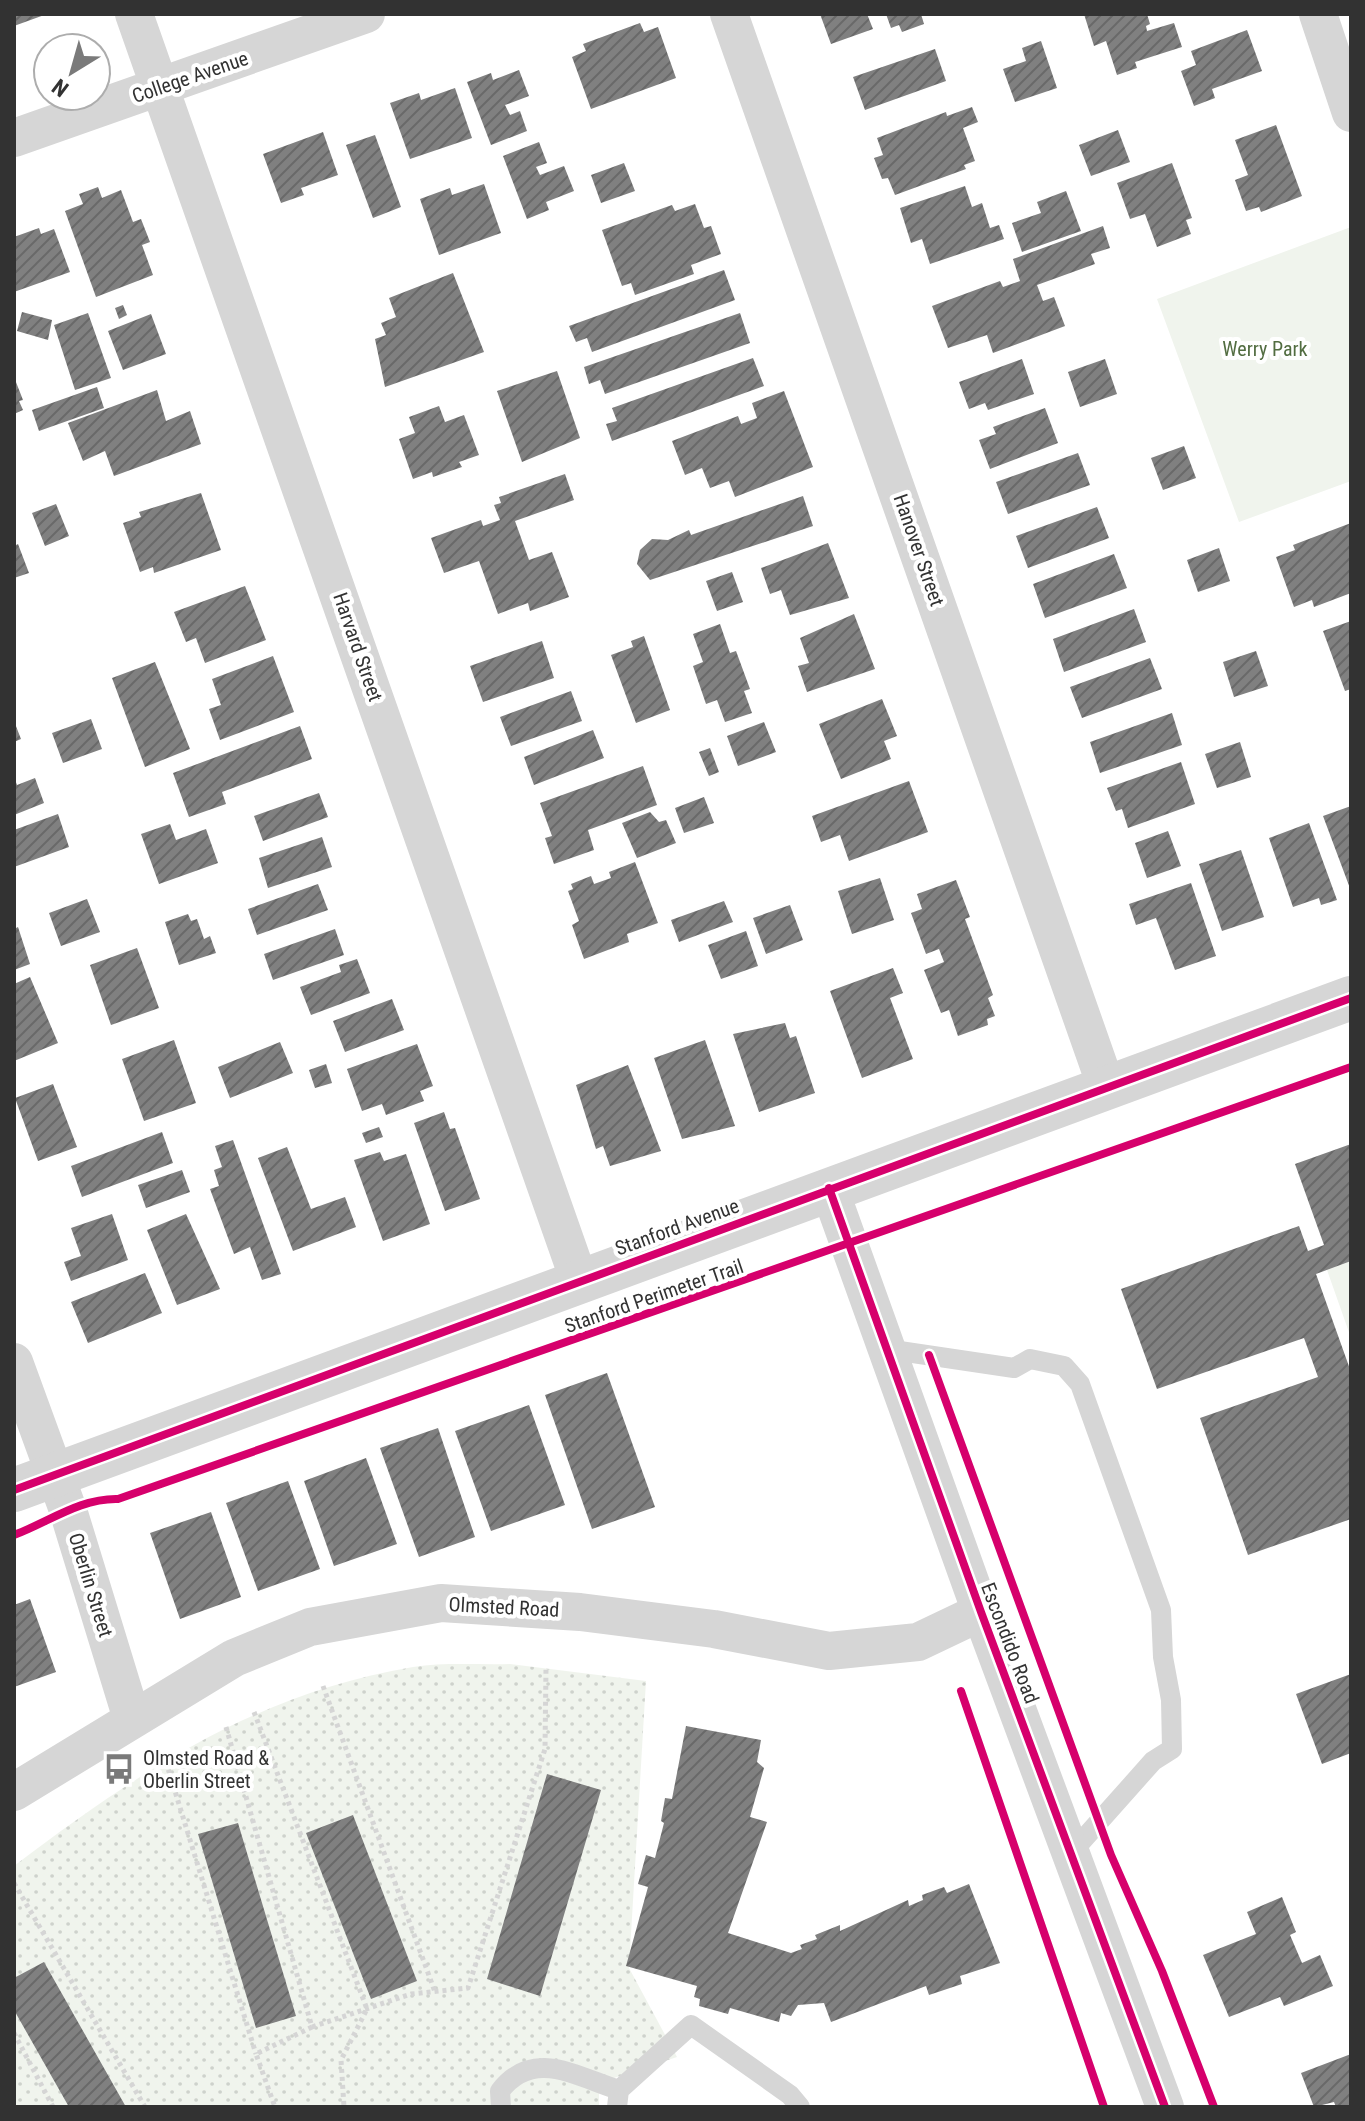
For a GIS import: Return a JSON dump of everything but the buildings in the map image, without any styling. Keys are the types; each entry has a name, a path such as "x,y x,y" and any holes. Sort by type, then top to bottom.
{"street":[{"name":"Harvard Street","path":"134,14 579,1280"},
{"name":"College Avenue","path":"14,138 366,14"},
{"name":"Hanover Street","path":"729,14 1106,1086"},
{"path":"1318,14 1351,113"},
{"name":"Stanford Avenue","path":"34,1483 1351,998"},
{"name":"Escondido Road","path":"829,1188 981,1612 1165,2107"},
{"name":"Oberlin Street","path":"14,1362 34,1483 68,1510 132,1719"},
{"name":"Olmsted Road","path":"14,1792 234,1658 310,1627 441,1603 610,1616 714,1629 829,1651 918,1642 981,1612"}],"lane":[{"path":"886,1349 1014,1368 1030,1359 1064,1366 1080,1384 1161,1610 1163,1657 1171,1700 1172,1749 1153,1761 1072,1852"},
{"path":"501,2107 500,2091 513,2074 541,2065 618,2098 691,2025 790,2095 800,2107"}],"path":[{"path":"256,2054 312,2027 411,1994 468,1988 545,1749 546,1668"},
{"path":"323,1686 435,1992"},
{"path":"254,1712 367,2009 341,2060 344,2107"},
{"path":"226,1727 312,2027"},
{"path":"166,1762 275,2107"},
{"path":"14,1883 145,2107"},
{"path":"14,2033 53,2107"}],"green space":[{"name":"Werry Park","path":"1351,227 1351,481 1239,522 1157,299"},
{"path":"1351,1261 1351,1338 1327,1270"},
{"path":"510,1664 646,1681 629,1968 677,2057 599,2083 599,2107 14,2107 14,1866 154,1769 202,1741 302,1696 356,1679 413,1667"}],"cycle path":[{"path":"14,1490 1351,998"},
{"name":"Stanford Perimeter Trail","path":"14,1535 91,1502 118,1499 1351,1067"},
{"path":"829,1188 981,1612 1165,2107"},
{"path":"929,1355 1111,1855 1162,1971 1214,2107"},
{"path":"961,1691 1104,2107"}],"place":[{"name":"Olmsted Road & Oberlin Street","path":"119,1769"}]}
